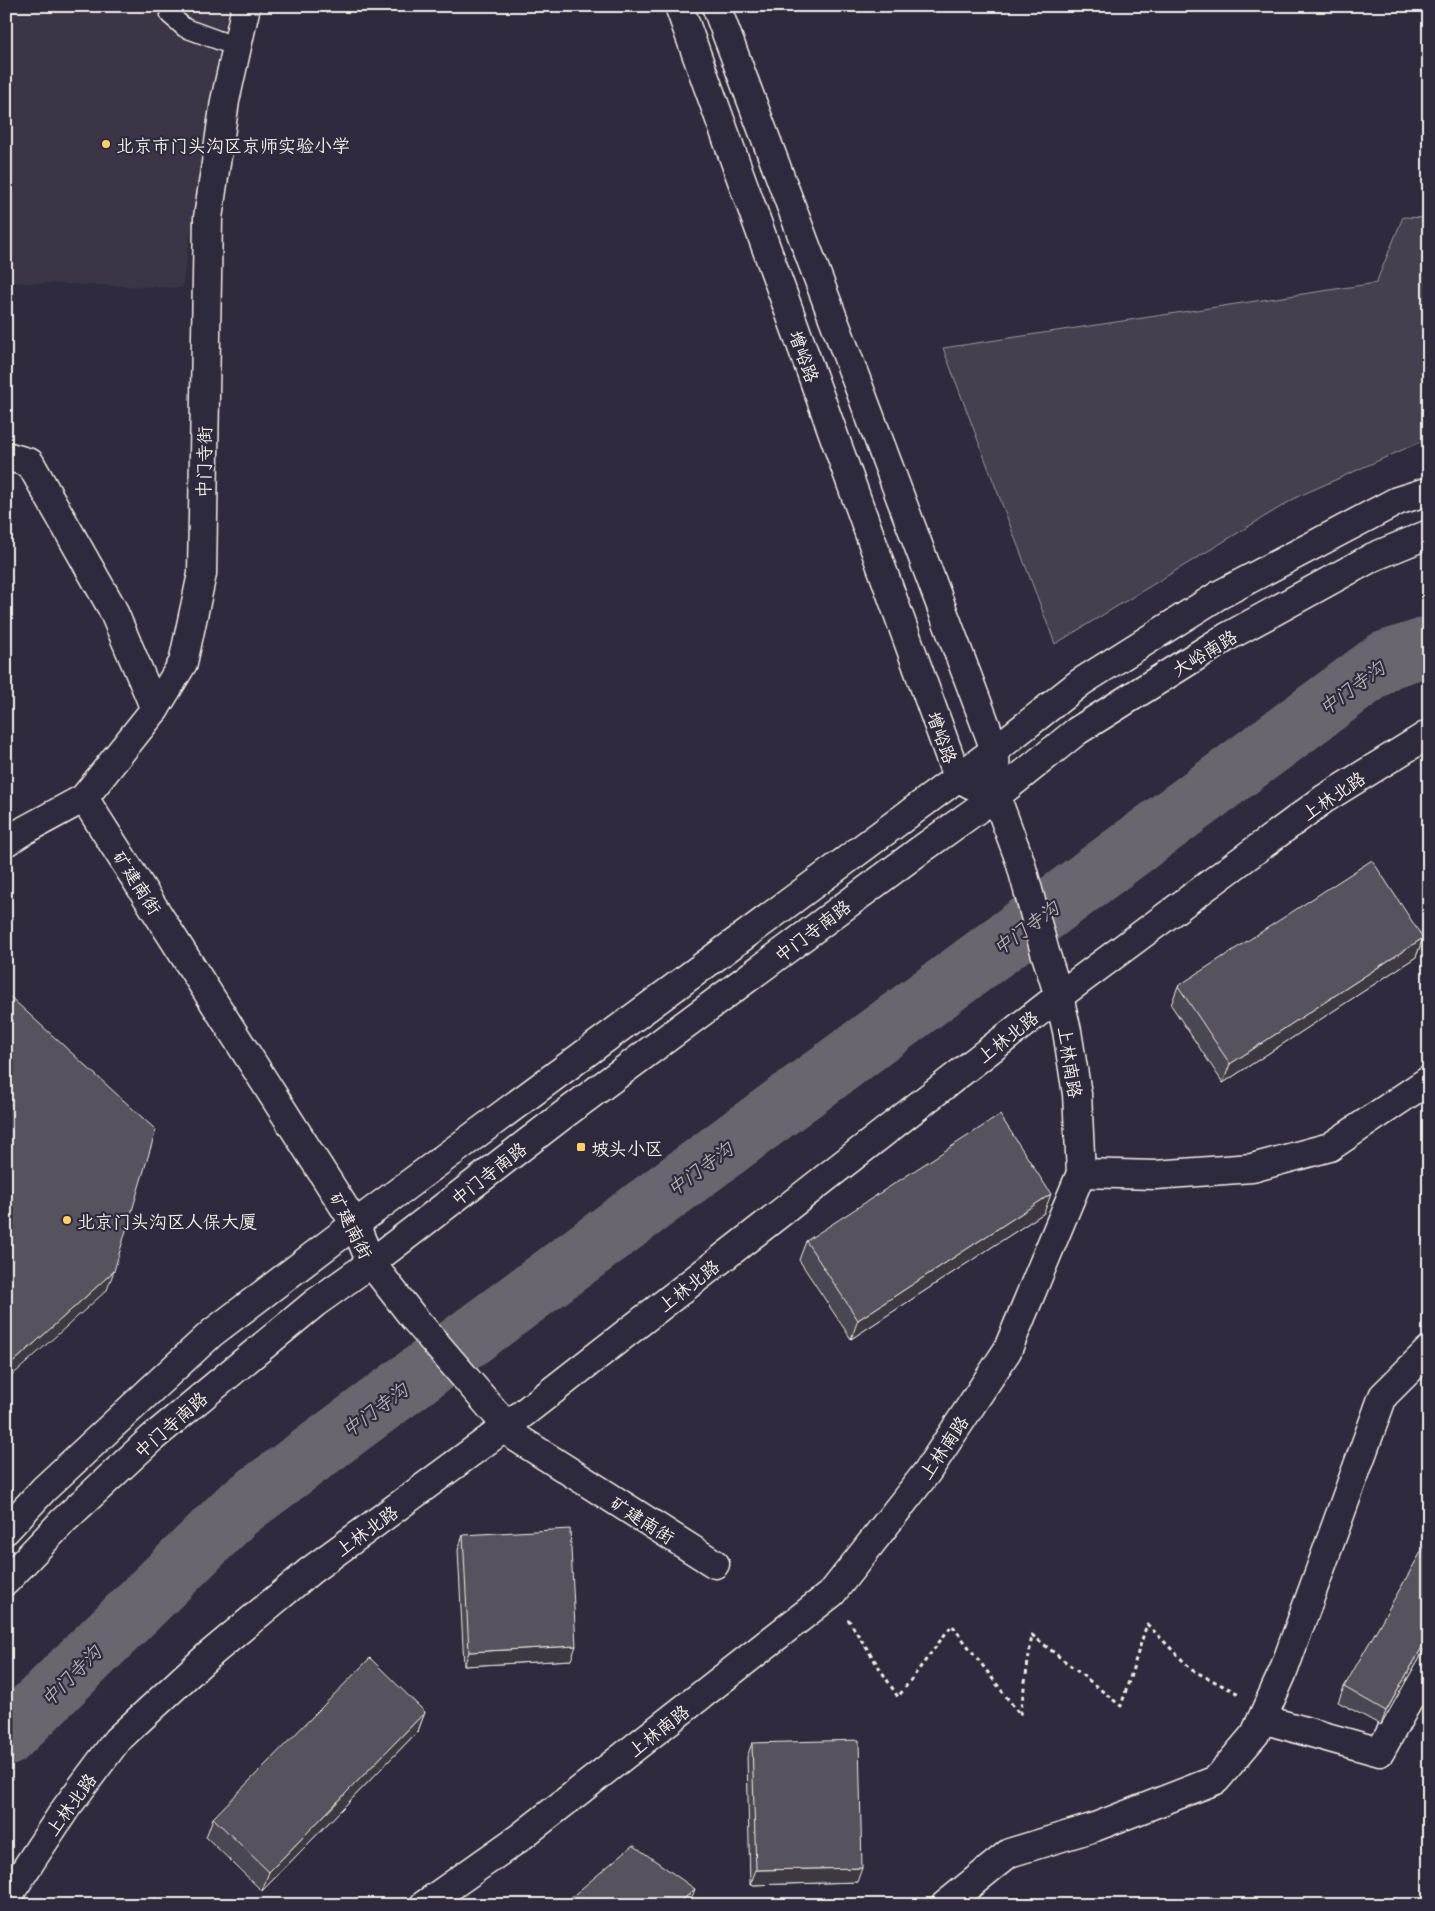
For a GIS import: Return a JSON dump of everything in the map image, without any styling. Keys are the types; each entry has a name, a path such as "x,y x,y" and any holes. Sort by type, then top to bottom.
{"street":[{"name":"中门寺街","path":"6,842 84,798 155,709 183,663 202,574 208,218 225,101 246,6"},
{"name":"增峪路","path":"679,6 957,777 996,796"},
{"path":"716,6 995,750 996,796"},
{"path":"6,456 30,463 112,608 155,709"},
{"path":"995,750 1081,682 1219,595 1397,501 1429,491"},
{"name":"大峪南路","path":"996,796 1077,731 1226,637 1373,557 1429,534"},
{"name":"上林北路","path":"6,1899 66,1808 118,1740 208,1656 310,1571 506,1425 1059,996 1324,799 1429,734"},
{"name":"中门寺南路","path":"6,1530 44,1489 212,1333 355,1224 995,750"},
{"name":"中门寺南路","path":"6,1581 63,1521 151,1439 315,1302 371,1263 562,1116 996,796"},
{"name":"上林南路","path":"424,1905 519,1838 832,1593 927,1472 1007,1351 1081,1173 1077,1094 1067,1031 1059,996 1020,861 996,796"},
{"name":"矿建南街","path":"84,798 355,1224 371,1263 413,1317 517,1438 714,1564"},
{"path":"1081,1173 1155,1175 1261,1166 1330,1147 1429,1080"},
{"path":"945,1905 1009,1853 1095,1827 1216,1780 1255,1734 1283,1672 1383,1396 1429,1350"},
{"path":"1264,1713 1380,1752 1429,1663"}],"lane":[{"path":"170,6 170,15 184,28 237,47"}],"path":[{"path":"832,1593 898,1697 952,1626 1020,1715 1032,1635 1121,1706 1147,1624 1192,1670 1264,1713"}],"shaded area":[{"name":"北京市门头沟区京师实验小学","path":"6,6 228,6 182,288 6,282"},
{"path":"1403,217 1429,218 1429,438 1297,497 1055,644 943,348 1376,283"}],"building":[{"path":"1372,860 1423,938 1230,1064 1178,986"},
{"name":"北京门头沟区人保大厦","path":"6,993 156,1130 114,1271 6,1369"},
{"path":"1000,1115 1051,1194 858,1320 806,1241"},
{"path":"570,1529 576,1646 469,1652 463,1535"},
{"path":"1429,1538 1429,1635 1386,1711 1344,1687"},
{"path":"370,1658 425,1712 269,1872 213,1818"},
{"path":"859,1740 862,1868 756,1870 752,1743"},
{"path":"633,1845 695,1889 677,1905 562,1905"},
{"path":"155,1898 165,1905 151,1905"}],"waterway":[{"name":"中门寺沟","path":"6,1737 238,1509 1386,660 1429,646"}],"place":[{"name":"北京市门头沟区京师实验小学","path":"106,144"},
{"name":"坡头小区","path":"581,1147"},
{"name":"北京门头沟区人保大厦","path":"67,1220"}]}
